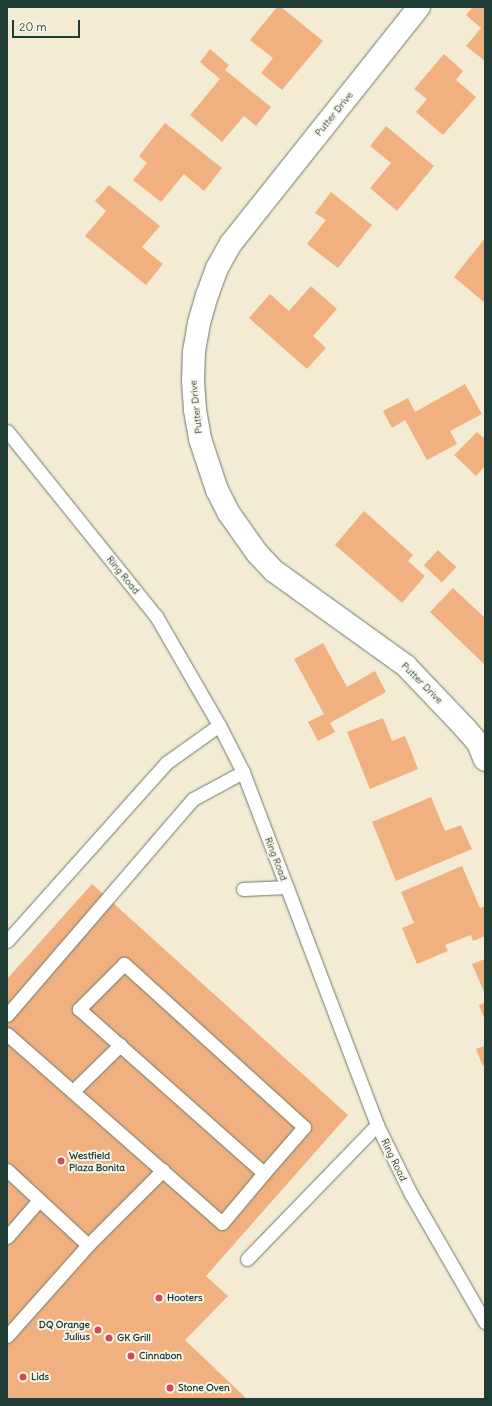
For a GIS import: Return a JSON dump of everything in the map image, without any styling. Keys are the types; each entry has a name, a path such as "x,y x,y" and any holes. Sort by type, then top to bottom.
{"street":[{"name":"Putter Drive","path":"419,7 231,243 217,268 199,323 194,359 195,410 200,439 217,490 242,533 257,553 274,571 406,666 470,733 478,743 485,760"}],"lane":[{"name":"Ring Road","path":"7,431 156,616 219,725 243,772 377,1125 411,1194 485,1322"},
{"path":"7,941 166,763 219,725"},
{"path":"7,1015 193,799 243,772"},
{"path":"243,890 287,887"},
{"path":"7,1034 222,1223 304,1127 124,964 80,1009 264,1173"},
{"path":"73,1091 120,1045"},
{"path":"247,1259 377,1125"},
{"path":"7,1170 88,1245"},
{"path":"7,1336 88,1245 163,1170"},
{"path":"7,1237 39,1200"}],"building":[{"path":"277,7 281,7 323,41 282,90 261,73 273,58 250,40"},
{"path":"473,7 485,7 485,61 466,46 481,28 466,15"},
{"path":"210,49 229,65 225,70 271,107 256,126 244,116 222,142 190,115 220,79 200,62"},
{"path":"444,54 463,71 456,80 476,97 443,135 416,112 427,99 414,89"},
{"path":"165,123 222,168 204,191 184,174 161,202 133,180 147,163 139,156"},
{"path":"386,126 434,166 397,211 370,188 391,163 370,146"},
{"path":"109,185 160,226 142,247 163,264 146,285 85,236 106,211 95,201"},
{"path":"331,192 372,225 338,268 307,244 326,220 315,213"},
{"path":"485,238 485,303 454,277"},
{"path":"311,286 337,309 313,336 326,348 307,369 249,318 270,294 289,311"},
{"path":"465,384 482,414 450,431 457,444 427,460 405,420 392,428 383,411 408,398 415,412"},
{"path":"477,432 485,439 485,466 476,476 454,455"},
{"path":"364,511 413,555 408,561 425,576 402,603 335,545"},
{"path":"438,550 456,567 442,582 424,565"},
{"path":"453,588 485,618 485,665 430,612"},
{"path":"323,643 347,687 375,671 386,692 330,723 335,732 318,741 308,722 324,714 294,659"},
{"path":"383,718 392,741 405,736 418,769 370,789 347,732"},
{"path":"431,797 445,831 461,825 472,849 396,881 372,822"},
{"path":"462,866 480,908 485,906 485,936 473,941 471,935 445,945 448,951 417,964 402,928 414,923 401,892"},
{"path":"92,884 348,1115 206,1276 228,1296 185,1340 247,1399 7,1399 7,979"},
{"path":"485,959 485,994 472,964"},
{"path":"485,1003 485,1020 479,1005"},
{"path":"485,1046 485,1065 483,1066 476,1049"}],"place":[{"name":"Westfield Plaza Bonita","path":"61,1161"},
{"name":"Hooters","path":"159,1298"},
{"name":"DQ Orange Julius","path":"98,1330"},
{"name":"GK Grill","path":"109,1338"},
{"name":"Cinnabon","path":"131,1356"},
{"name":"Lids","path":"23,1377"},
{"name":"Stone Oven","path":"170,1388"}]}
